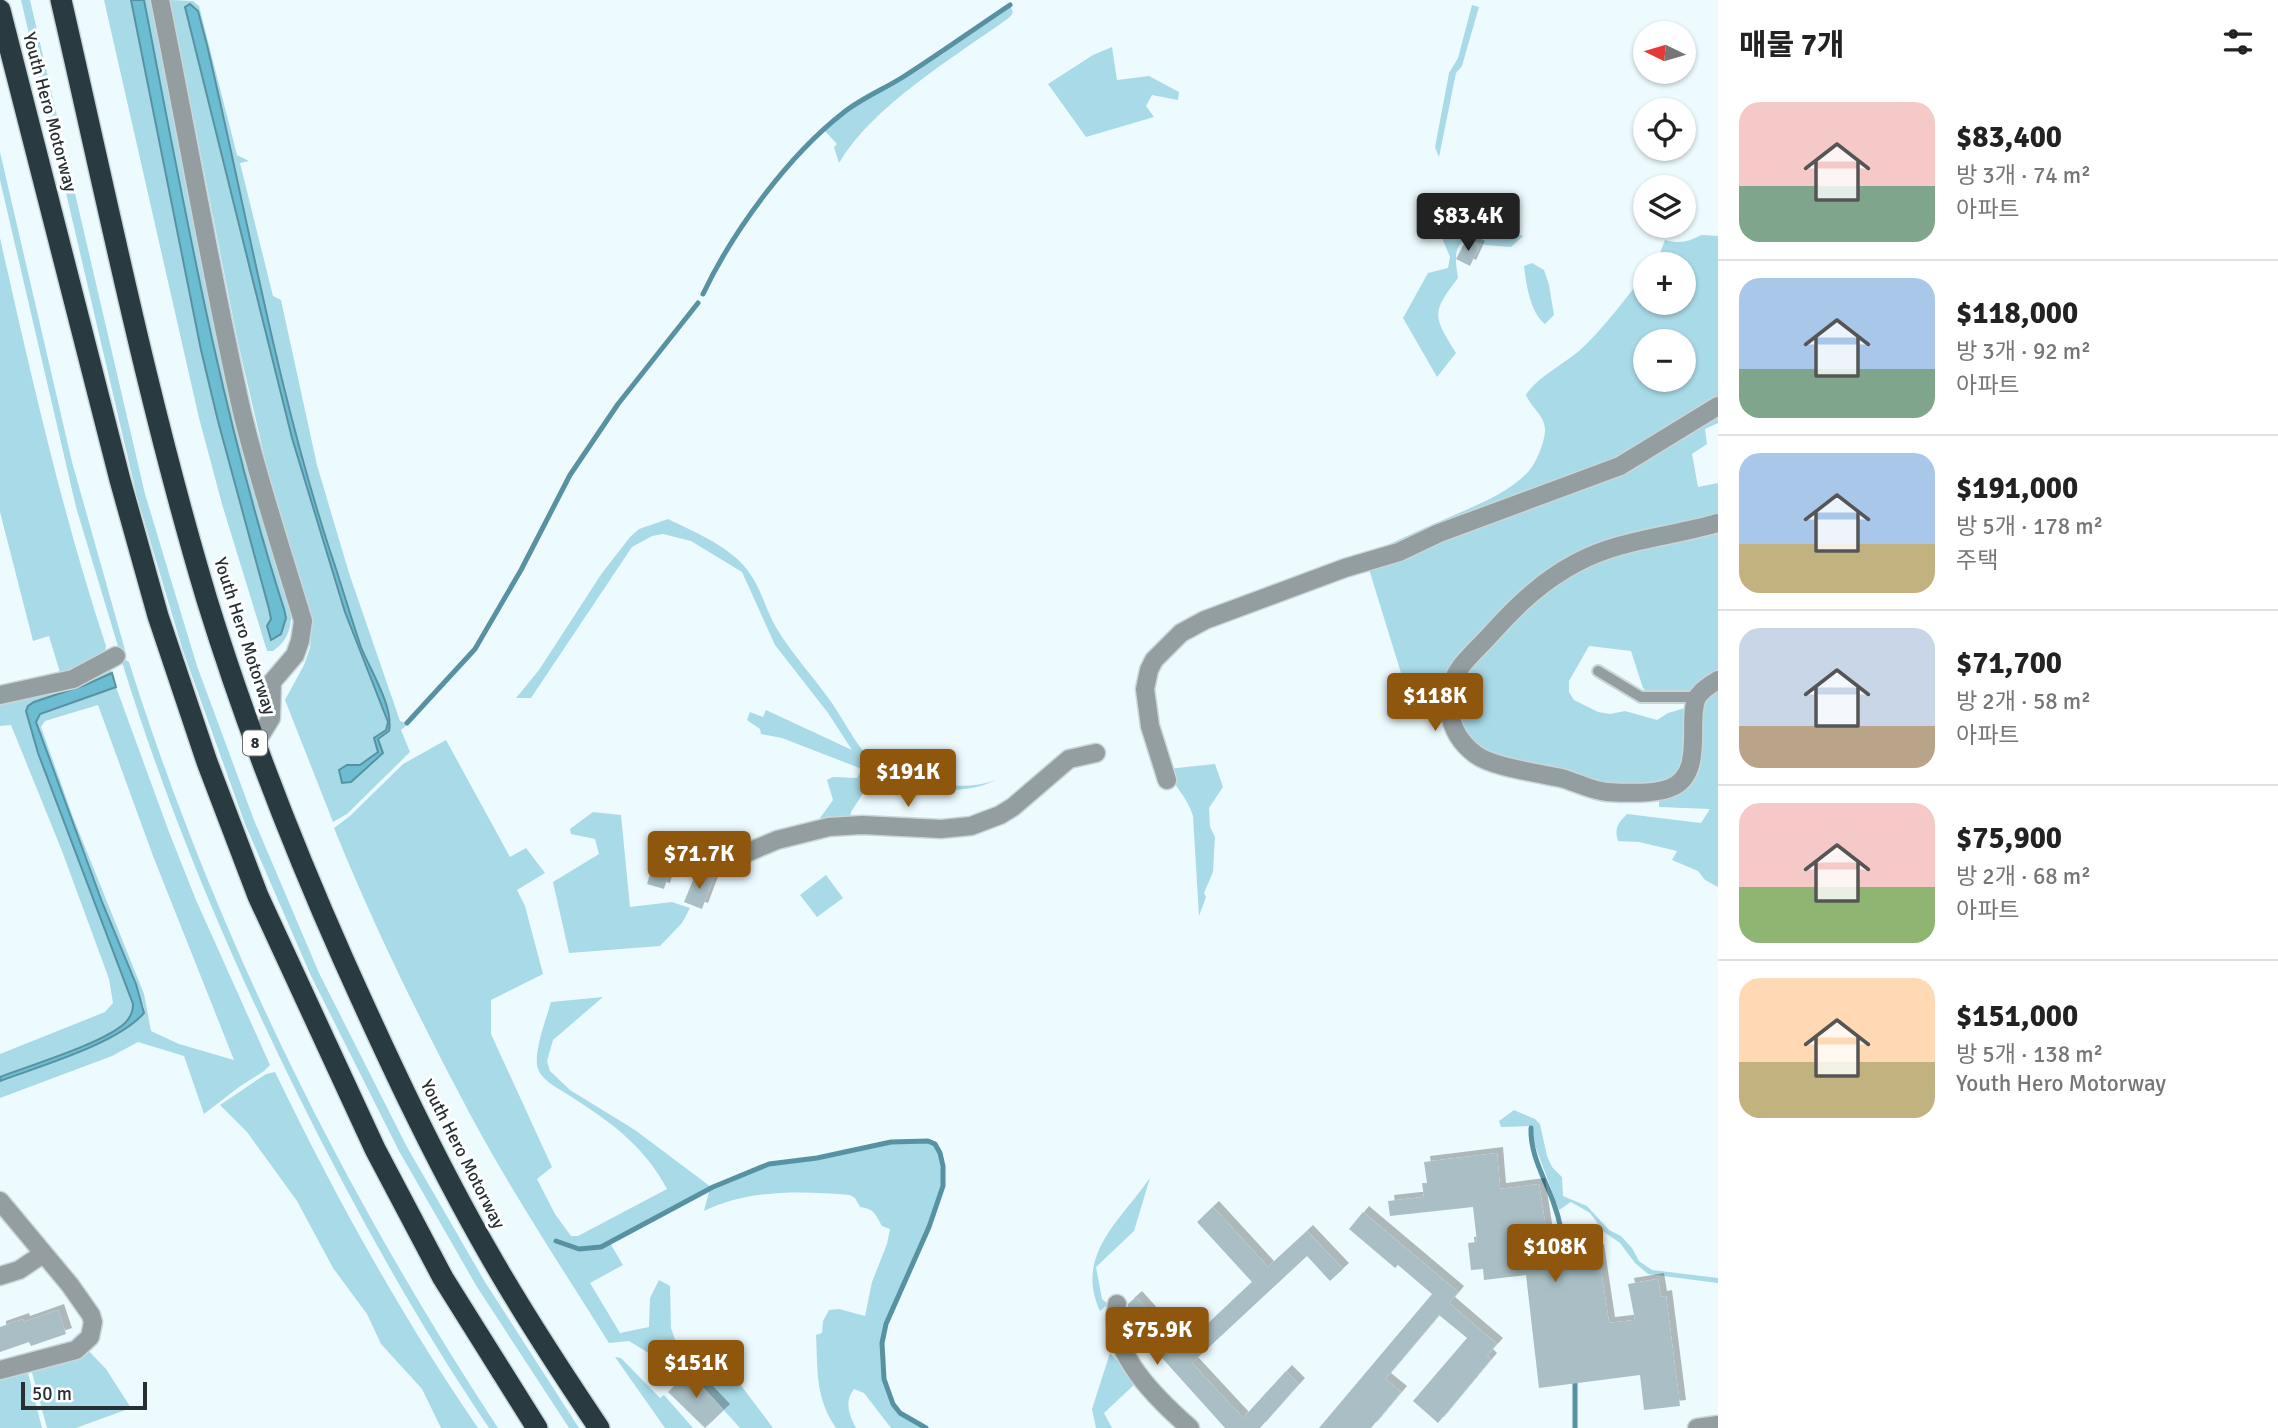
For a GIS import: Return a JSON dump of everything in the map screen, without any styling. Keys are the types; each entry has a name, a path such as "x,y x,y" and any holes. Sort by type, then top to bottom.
{"highway":[{"name":"Youth Hero Motorway","path":"61,0 170,467 208,601 256,744 311,887 421,1126 488,1252 599,1428"},
{"name":"Youth Hero Motorway","path":"0,10 127,505 158,616 207,762 258,896 375,1149 443,1278 537,1428"}],"street":[{"path":"160,0 221,317 243,413 258,475 303,621 295,655 272,682 271,718 256,744"},
{"path":"1167,780 1150,726 1145,689 1154,660 1181,633 1205,620 1345,568 1399,552 1439,533 1620,466 1718,406"},
{"path":"1718,523 1623,544 1576,562 1553,577 1526,596 1462,666 1453,682 1448,700 1455,731 1465,745 1487,762 1576,782 1606,792 1658,791 1673,787 1682,779 1690,763 1695,741 1697,697 1706,687 1718,680"},
{"path":"0,695 73,679 117,656"},
{"path":"713,867 777,840 829,827 862,825 941,829 971,826 1013,807 1069,759 1096,753"},
{"path":"0,1201 70,1285 93,1322 90,1337 76,1350 0,1370"},
{"path":"0,1276 19,1270 43,1254"},
{"path":"1117,1304 1116,1327 1131,1363 1160,1400 1190,1428"},
{"path":"1697,1428 1718,1425"}],"lane":[{"path":"1598,671 1641,697 1697,697"}],"shaded area":[{"path":"21,0 30,0 145,494 197,666 254,820 319,973 407,1147 485,1282 579,1428 569,1428 477,1287 399,1151 311,976 245,824 183,651 137,497"},
{"path":"104,0 131,0 201,350 271,619 284,609 259,527 209,332 144,0 150,0 227,374 291,611 288,634 273,651 267,651 199,418"},
{"path":"131,0 144,0 222,383 286,618 281,634 271,640 267,626 271,619 269,609 201,350"},
{"path":"170,0 193,1 199,6 237,155 249,161 240,163 273,296 281,300 317,465 349,573 400,721 408,724 401,730 410,752 347,814 333,822 285,700 310,648 312,622 268,472 238,343","holes":["185,7 198,11 290,412 349,611 391,723 386,729 388,722 345,612 292,438","384,731 378,739 382,753 351,782 347,765 360,765 379,752 374,738"]},
{"path":"190,4 198,11 207,45 278,363 311,489 361,647 388,711 389,731 378,739 383,753 351,782 342,783 339,770 347,765 360,765 378,752 374,738 386,730 388,722 345,612 292,438 185,7"},
{"path":"1472,5 1479,7 1462,66 1456,73 1439,157 1435,147 1449,73 1458,58"},
{"path":"1010,6 1013,12 1010,17 893,102 854,142 839,163 834,147 837,144 825,131 847,111 914,71"},
{"path":"1112,47 1117,80 1149,76 1179,92 1178,100 1152,95 1146,106 1154,117 1086,137 1048,84 1093,55"},
{"path":"0,152 72,462 125,650 120,653 76,507 0,180"},
{"path":"1460,211 1484,223 1523,236 1511,247 1485,245 1466,238 1462,242 1456,256 1458,278 1443,299 1438,315 1443,331 1456,353 1437,377 1403,318 1428,273 1448,268 1450,257 1442,238"},
{"path":"1718,236 1718,403 1619,464 1369,554 1488,500 1528,472 1539,453 1545,426 1526,395 1536,383 1589,342 1633,289 1633,315 1696,315 1696,252 1660,252 1665,240 1679,242"},
{"path":"0,238 61,495 106,646 105,653 62,679 49,636 33,641 0,512"},
{"path":"1532,263 1544,270 1549,285 1554,315 1545,324 1532,305 1528,289 1524,266"},
{"path":"1718,410 1718,423 1705,429 1707,444 1692,454 1698,487 1718,483 1718,519 1670,529 1524,593 1445,700 1405,686 1368,566 1543,500"},
{"path":"668,519 719,545 745,567 783,638 829,699 855,740 880,767 890,773 956,786 996,780 981,786 966,789 935,790 873,778 851,812 849,822 818,827 820,818 833,800 827,780 833,777 857,778 862,769 782,738 761,734 760,729 747,720 750,712 763,717 766,710 852,750 828,713 775,645 742,572 691,541 663,534 652,536 632,547 531,698 516,698 539,670 602,573 630,537 639,529"},
{"path":"1718,524 1718,676 1695,695 1646,691 1631,651 1589,646 1569,681 1569,692 1574,700 1598,712 1610,714 1625,711 1657,720 1668,713 1692,706 1681,778 1624,790 1487,760 1456,730 1454,682 1463,667 1577,564"},
{"path":"122,662 129,662 201,863 287,1058 335,1153 387,1246 498,1428 489,1428 412,1306 364,1222 297,1093 223,934 179,827"},
{"path":"110,666 112,673 26,711 38,753 133,1004 132,1012 125,1023 101,1039 0,1077 0,1054 105,1012 113,1003 109,979 62,851 11,725 0,726 0,703"},
{"path":"112,673 116,687 40,714 36,722 102,902 136,984 144,1013 116,1035 97,1044 0,1081 0,1077 66,1053 115,1031 125,1023 132,1012 133,1004 38,753 26,711 34,702"},
{"path":"1718,684 1718,887 1705,880 1698,871 1672,860 1677,851 1639,842 1618,841 1616,833 1619,823 1627,814 1701,823 1710,809 1659,807 1659,795 1674,791 1698,706"},
{"path":"116,687 196,900 270,1065 204,1114 184,1056 138,1042 112,1056 0,1098 0,1081 109,1039 144,1007 36,722 40,714","holes":["98,705 153,856 234,1060 179,1044 151,1031 144,994 73,817 41,727 45,721"]},
{"path":"446,740 510,857 526,848 545,873 517,890 525,906 543,974 491,1000 491,1034 552,1167 537,1179 555,1214 571,1236 578,1236 667,1189 636,1146 597,1114 549,1082 538,1070 541,1034 551,1002 603,997 553,1040 547,1061 550,1071 570,1090 635,1130 711,1187 600,1246 579,1248 557,1240 556,1242 583,1250 596,1249 610,1243 623,1265 590,1283 620,1333 649,1327 650,1298 659,1280 670,1286 671,1328 684,1365 710,1344 773,1428 740,1428 684,1366 660,1360 629,1341 609,1343 487,1145 399,974 334,828 403,764"},
{"path":"1215,764 1223,787 1209,808 1210,827 1215,837 1213,872 1204,893 1206,897 1199,916 1193,816 1167,769"},
{"path":"593,812 621,815 630,907 672,902 690,908 682,923 660,946 569,953 553,882 599,854 595,839 571,834 570,829"},
{"path":"826,875 843,898 817,917 800,895"},
{"path":"275,1072 370,1254 422,1342 478,1428 441,1428 422,1389 381,1344 367,1314 333,1268 297,1201 247,1132 220,1105 266,1074"},
{"path":"1514,1110 1540,1124 1547,1156 1552,1167 1562,1177 1563,1196 1587,1206 1609,1230 1621,1236 1639,1261 1652,1270 1718,1278 1718,1283 1648,1274 1635,1263 1620,1243 1604,1232 1590,1213 1571,1202 1559,1210 1533,1140 1533,1126 1501,1127 1499,1121"},
{"path":"916,1141 934,1145 941,1173 938,1201 886,1323 881,1355 885,1386 893,1405 903,1416 923,1428 891,1428 864,1393 854,1389 849,1399 849,1408 856,1428 836,1428 821,1395 816,1335 822,1333 823,1321 829,1310 839,1309 865,1316 872,1282 890,1229 882,1226 874,1213 860,1207 850,1195 757,1195 704,1211 709,1192 737,1177 769,1165 818,1160 874,1146"},
{"path":"1150,1178 1134,1231 1096,1267 1102,1299 1108,1304 1100,1311 1093,1291 1097,1255 1104,1239"},
{"path":"85,1347 106,1369 131,1408 76,1428 47,1428 31,1369"},
{"path":"1110,1353 1137,1382 1104,1413 1112,1428 1096,1428 1092,1409"},
{"path":"615,1357 621,1358 660,1398 664,1395 693,1428 665,1428"},
{"path":"27,1369 42,1428 0,1428 0,1376"}],"building":[{"path":"1466,240 1479,247 1470,266 1456,259"},
{"path":"657,850 674,855 664,889 647,884"},
{"path":"696,873 713,880 702,909 684,902"},
{"path":"1497,1153 1500,1189 1539,1184 1550,1255 1598,1250 1609,1323 1635,1320 1628,1284 1658,1279 1661,1297 1666,1296 1680,1406 1644,1410 1640,1375 1539,1388 1526,1275 1484,1280 1483,1269 1471,1270 1468,1243 1477,1242 1473,1207 1390,1216 1388,1201 1424,1197 1422,1183 1427,1183 1424,1162"},
{"path":"1213,1207 1268,1267 1307,1231 1343,1269 1330,1281 1307,1256 1192,1363 1243,1418 1286,1371 1299,1384 1260,1428 1225,1428 1127,1319 1128,1304 1136,1297 1182,1348 1252,1282 1197,1222"},
{"path":"1363,1212 1458,1292 1449,1303 1497,1344 1487,1355 1491,1359 1438,1423 1413,1401 1467,1338 1439,1315 1385,1379 1401,1392 1371,1428 1319,1428 1432,1294 1398,1265 1395,1268 1349,1229"},
{"path":"58,1310 66,1334 31,1346 29,1342 0,1352 0,1327"},
{"path":"688,1372 724,1410 705,1428 668,1392"}],"waterway":[{"path":"703,294 746,220 782,173 822,131 850,108 903,77 1010,5"},
{"path":"407,723 475,649 521,570 570,475 618,404 698,303"},
{"path":"1531,1128 1535,1156 1560,1223 1564,1260"},
{"path":"556,1241 579,1249 601,1247 713,1187 769,1164 817,1158 891,1142 928,1141 935,1144 943,1166 943,1186 929,1227 886,1324 882,1343 884,1379 893,1404 900,1413 926,1428"},
{"path":"1575,1377 1575,1428"}]}
